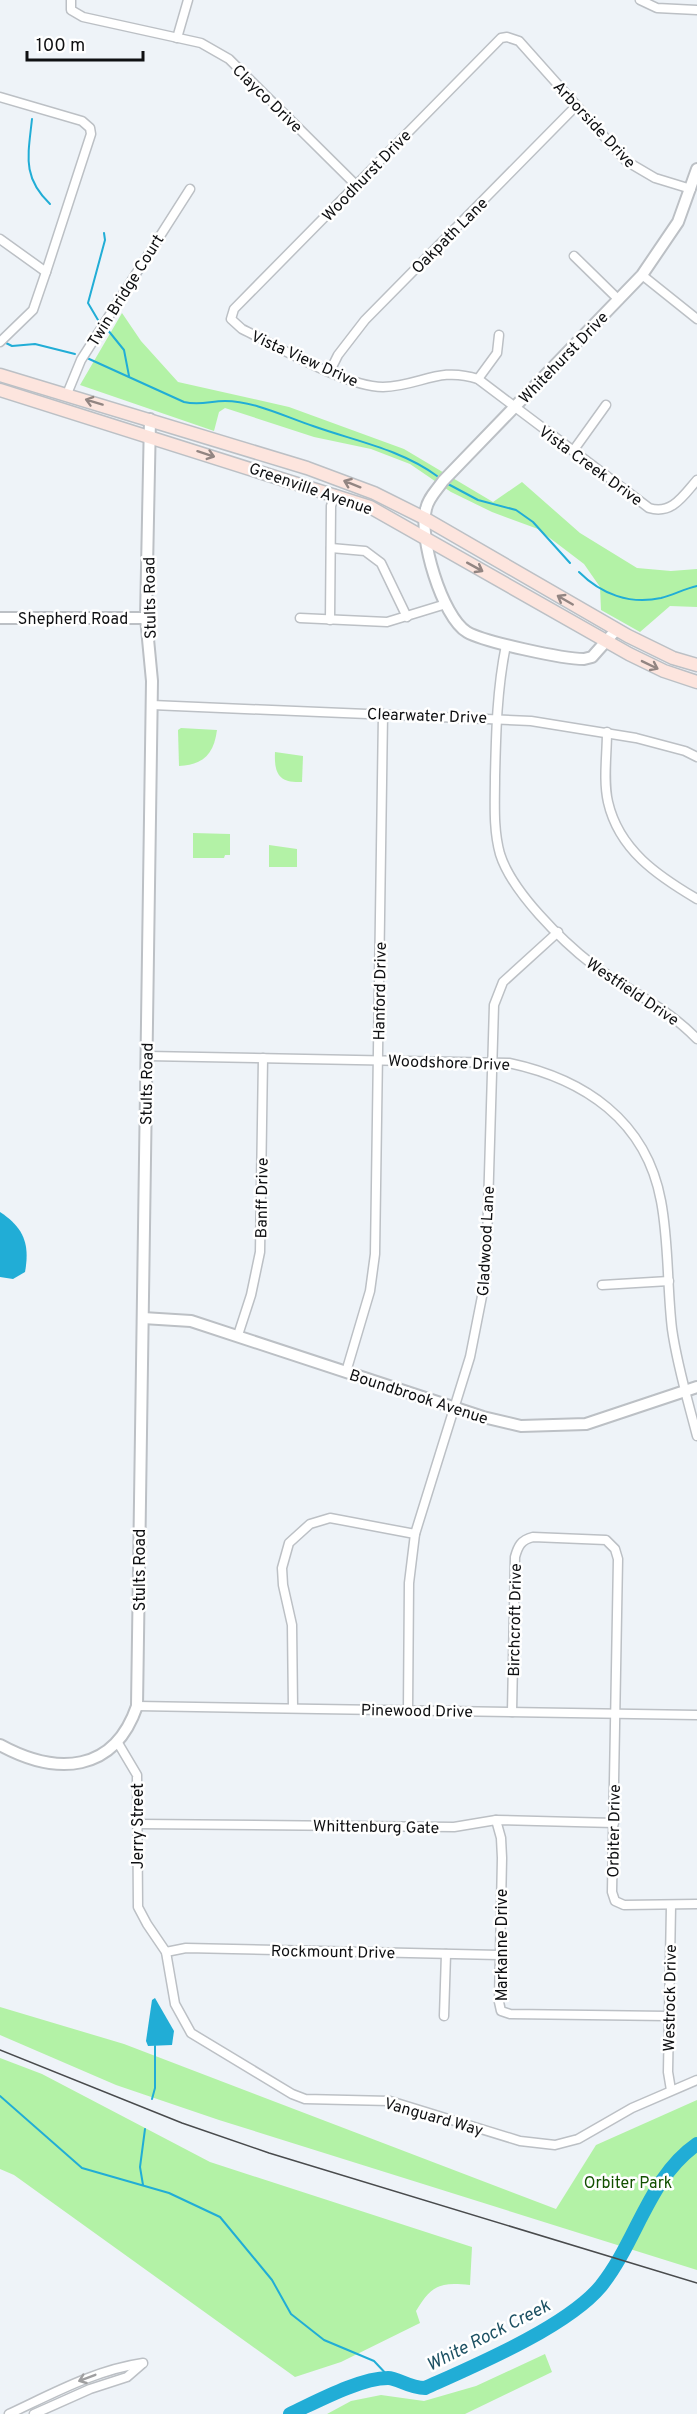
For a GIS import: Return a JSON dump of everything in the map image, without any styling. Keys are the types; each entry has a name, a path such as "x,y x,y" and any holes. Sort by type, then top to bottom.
{"main road":[{"name":"Greenville Avenue","path":"0,375 150,419 346,481 424,518 650,648 697,665"},
{"name":"Greenville Avenue","path":"0,390 334,494 377,510 607,641 664,671 697,682"}],"street":[{"name":"Clayco Drive","path":"71,0 71,10 83,17 201,43 234,63 356,185"},
{"path":"177,38 188,0"},
{"path":"640,0 657,8 697,10"},
{"name":"Arborside Drive","path":"507,37 519,41 633,166 655,178 694,190"},
{"name":"Woodhurst Drive","path":"231,319 234,309 496,42 507,37"},
{"path":"0,97 82,121 90,128 89,141 33,310 0,342"},
{"name":"Oakpath Lane","path":"330,371 338,354 365,320 576,106"},
{"name":"Whitehurst Drive","path":"616,630 592,657 584,659 506,645 467,632 458,625 447,604 428,554 424,518 429,501 443,481 642,275 672,234 694,190 697,169"},
{"name":"Twin Bridge Court","path":"67,394 81,360 190,189"},
{"path":"0,239 46,272"},
{"path":"574,256 619,300"},
{"path":"642,275 697,319"},
{"name":"Vista View Drive","path":"231,319 242,329 330,371 368,386 384,387 406,384 442,373 465,374 478,379 515,407"},
{"path":"478,379 496,353 499,335"},
{"path":"573,451 606,405"},
{"name":"Vista Creek Drive","path":"515,407 649,508 656,510 675,505 697,480"},
{"name":"Stults Road","path":"0,1745 32,1759 65,1764 94,1759 118,1743 132,1722 137,1706 152,705 146,618 150,419"},
{"path":"330,620 334,494"},
{"path":"331,548 365,551 381,563 407,617"},
{"path":"300,618 387,622 447,604"},
{"name":"Shepherd Road","path":"0,618 146,618"},
{"name":"Westfield Drive","path":"506,645 497,691 496,718 495,817 501,855 522,893 558,932 595,966 658,1004 697,1039"},
{"name":"Clearwater Drive","path":"152,705 496,718 608,732 660,744 697,757"},
{"name":"Hanford Drive","path":"346,1372 370,1290 375,1254 383,714"},
{"path":"608,732 608,802 622,836 644,864 697,898"},
{"name":"Gladwood Lane","path":"408,1710 409,1583 415,1534 480,1317 486,1276 492,1018 497,994 512,972 558,932"},
{"name":"Woodshore Drive","path":"147,1056 491,1062 534,1068 565,1079 597,1098 617,1115 639,1144 654,1175 664,1218 673,1336 697,1436"},
{"name":"Banff Drive","path":"238,1335 251,1296 260,1252 263,1058"},
{"path":"602,1285 669,1281"},
{"name":"Boundbrook Avenue","path":"142,1318 191,1321 454,1407 521,1426 566,1426 606,1418 697,1386"},
{"path":"293,1708 292,1625 283,1585 282,1568 289,1543 310,1524 330,1518 415,1534"},
{"name":"Birchcroft Drive","path":"512,1712 515,1557 518,1547 524,1540 532,1537 567,1537 606,1540 615,1549 618,1559 615,1714"},
{"name":"Pinewood Drive","path":"137,1706 697,1715"},
{"name":"Orbiter Drive","path":"615,1714 612,1892 615,1901 624,1905 697,1904"},
{"name":"Jerry Street","path":"118,1743 135,1769 138,1786 137,1884"},
{"name":"Whittenburg Gate","path":"138,1824 454,1827 496,1820 614,1823"},
{"name":"Markanne Drive","path":"496,1820 501,1838 502,1858 499,1955 501,2011 510,2014 668,2016"},
{"name":"Vanguard Way","path":"137,1884 141,1914 166,1952 175,2004 191,2033 292,2094 305,2099 390,2100 520,2141 555,2145 578,2139 671,2090 697,2080"},
{"name":"Westrock Drive","path":"671,1906 668,2016 668,2072 671,2090"},
{"name":"Rockmount Drive","path":"166,1952 186,1948 499,1955"},
{"path":"444,2016 446,1954"},
{"path":"9,2414 86,2378 122,2366 143,2363 127,2377 90,2389 34,2414"}],"green space":[{"path":"122,313 141,341 178,382 289,407 404,449 493,502 522,482 580,533 637,568 671,571 697,569 697,607 670,606 640,632 601,610 600,587 584,564 538,529 492,512 451,492 410,464 371,449 314,437 225,408 219,412 214,431 80,385"},
{"path":"181,728 217,730 216,738 206,756 195,763 179,766 178,730"},
{"path":"275,752 303,756 302,782 288,781 280,776 277,771"},
{"path":"193,833 230,834 230,855 225,855 224,858 193,858"},
{"path":"269,845 297,849 297,867 269,867"},
{"name":"Orbiter Park","path":"0,2007 124,2044 556,2209 596,2145 697,2100 697,2270 219,2120 116,2085 0,2035"},
{"path":"0,2058 42,2074 210,2162 472,2247 470,2285 444,2285 432,2290 416,2311 420,2323 341,2362 295,2377 14,2175 0,2169"},
{"path":"545,2354 552,2372 465,2414 327,2414 351,2401 381,2395 424,2401 476,2386"}],"water":[{"path":"0,1212 15,1224 26,1245 25,1272 13,1279 0,1277"},
{"path":"155,1998 174,2031 172,2045 148,2046 146,2041 152,2000"}],"waterway":[{"path":"32,119 29,155 31,175 35,185 50,204"},
{"path":"98,320 88,303 105,240 104,233"},
{"path":"107,329 124,350 129,376"},
{"path":"4,342 12,346 35,344 75,354"},
{"path":"87,358 184,402 225,401 258,407 393,452 437,476"},
{"path":"448,484 478,500 516,510 533,522 570,563"},
{"path":"579,572 606,592 627,599 661,598 697,586"},
{"path":"152,2099 155,2088 155,2046"},
{"path":"0,2096 82,2168 169,2193 220,2217 272,2280 291,2314 324,2340 374,2361 390,2378"},
{"path":"143,2185 140,2167 145,2129"},
{"name":"White Rock Creek","path":"290,2414 338,2392 377,2379 392,2378 425,2388 519,2344 566,2316 601,2286 667,2174 697,2144"}],"tram line":[{"path":"0,2050 182,2123 269,2153 697,2283"}]}
